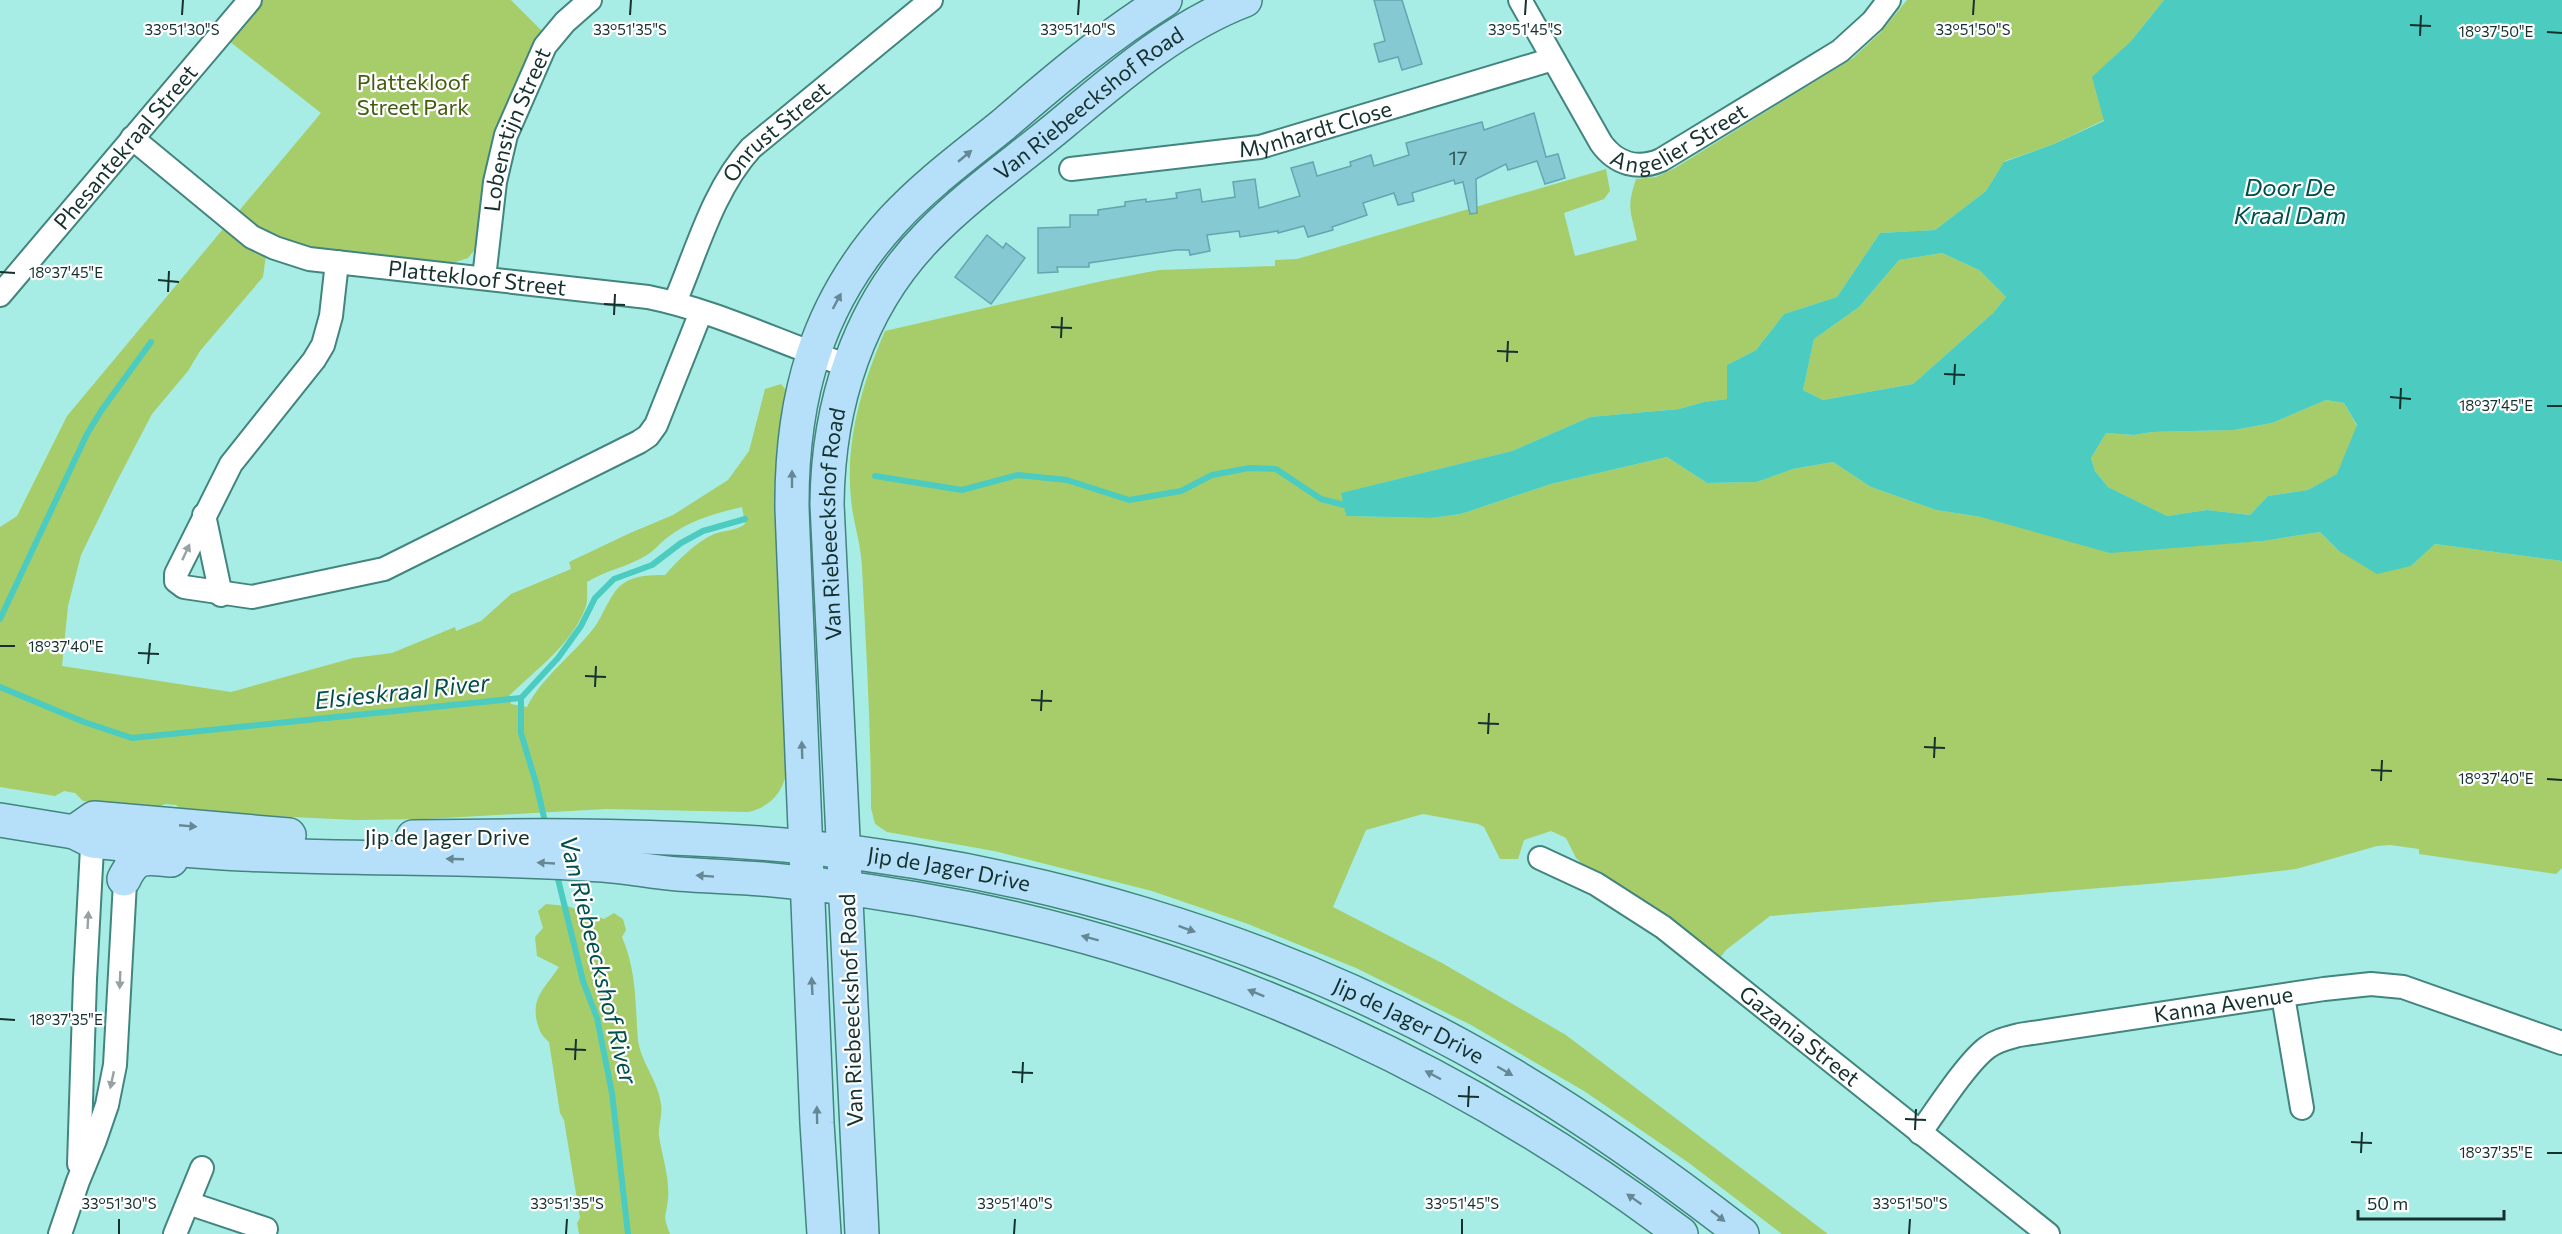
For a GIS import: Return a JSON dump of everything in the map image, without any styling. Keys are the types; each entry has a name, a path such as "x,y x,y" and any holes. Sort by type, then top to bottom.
{"main road":[{"name":"Van Riebeeckshof Road","path":"824,1234 805,847 792,481 796,423 812,354 853,274 893,220 940,177 1077,63 1130,22 1166,0"},
{"name":"Van Riebeeckshof Road","path":"862,1234 827,504 832,434 836,409 849,366 870,315 895,276 930,234 1127,69 1192,26 1245,0"},
{"name":"Jip de Jager Drive","path":"0,820 128,833 277,834 488,848 600,851 705,840 845,852 945,867 1066,893 1179,926 1304,972 1462,1046 1523,1082 1665,1174 1742,1234"},
{"name":"Jip de Jager Drive","path":"128,833 241,854 423,858 488,848"},
{"name":"Jip de Jager Drive","path":"600,851 976,910 1107,943 1200,972 1312,1016 1418,1066 1512,1119 1600,1175 1681,1234"},
{"path":"124,879 131,865 145,858 266,867 368,868 423,858"}],"street":[{"name":"Phesantekraal Street","path":"0,294 250,0"},
{"name":"Lobenstijn Street","path":"484,278 495,182 506,135 545,46 565,21 590,0"},
{"name":"Onrust Street","path":"675,302 719,196 751,148 931,0"},
{"name":"Angelier Street","path":"1520,0 1607,151 1614,158 1633,165 1652,164 1840,51 1873,21 1889,0"},
{"name":"Mynhardt Close","path":"1071,169 1260,147 1553,59"},
{"name":"Plattekloof Street","path":"132,138 252,237 290,254 309,259 619,293 675,302 849,366"},
{"path":"337,262 331,316 323,345 314,360 231,464 175,578 184,588 221,595 263,596 384,569 639,442 648,436 656,425 701,312"},
{"path":"204,515 221,595"},
{"path":"78,1181 87,830"},
{"path":"60,1234 101,1123 115,1065 128,833"},
{"name":"Gazania Street","path":"1540,858 1596,884 1663,927 2048,1234"},
{"name":"Kanna Avenue","path":"1920,1133 1973,1062 1987,1047 2002,1040 2019,1035 2345,986 2371,984 2403,987 2562,1043"},
{"path":"2283,996 2302,1108"},
{"path":"175,1234 202,1168"},
{"path":"188,1203 266,1228"}],"green space":[{"name":"Plattekloof Street Park","path":"263,0 511,0 543,32 477,247 468,258 450,264 302,246 262,230 238,212 321,113 229,41"},
{"path":"1907,0 2164,0 2131,41 2093,77 2104,120 2054,144 2005,161 1986,191 1935,230 1880,233 1837,297 1784,314 1756,350 1727,365 1727,399 1679,409 1590,417 1512,451 1342,493 1346,516 1431,518 1461,514 1551,484 1667,457 1707,483 1757,482 1793,469 1833,462 1871,487 1936,510 1981,517 2201,545 2263,541 2320,532 2339,551 2411,566 2435,544 2562,561 2562,868 2556,874 2419,854 2419,849 2390,845 2377,846 2296,869 2219,878 1770,916 1726,950 1719,959 1589,870 1576,858 1566,838 1551,831 1524,840 1518,859 1500,859 1484,827 1478,824 1423,814 1366,830 1333,907 1442,963 1566,1035 1828,1234 1782,1234 1689,1163 1584,1091 1471,1025 1356,968 1248,924 1152,891 994,851 887,832 875,824 871,808 862,567 852,508 850,477 857,413 869,371 885,331 1159,270 1275,266 1275,260 1297,259 1606,169 1610,191 1604,199 1564,213 1575,256 1637,240 1630,204 1636,179 1656,177 1675,168 1853,58 1881,32"},
{"path":"223,229 266,255 263,277 200,351 188,371 152,414 116,483 81,555 68,606 62,666 231,692 353,658 392,653 455,627 456,631 481,621 511,594 571,569 569,562 673,515 728,480 749,451 765,389 781,384 786,390 777,444 775,491 787,770 779,792 763,807 748,812 606,809 427,819 356,820 184,812 176,805 165,804 155,809 83,801 75,793 64,791 55,796 0,787 0,527 17,516 67,416","holes":["742,507 745,524 714,534 701,542 665,575 638,577 620,586 596,625 550,675 527,707 511,704 509,696 553,655 580,620 586,606 587,582 640,559 676,531 703,518"]},
{"path":"1942,253 1979,270 2006,297 1993,313 1913,384 1823,400 1803,390 1814,339 1859,307 1899,260"},
{"path":"2326,400 2344,403 2357,426 2338,474 2308,490 2268,496 2250,515 2207,510 2167,516 2108,487 2095,471 2091,458 2106,433 2134,435 2152,432 2234,430 2272,423"},
{"path":"546,904 567,906 604,919 614,913 623,919 626,930 622,937 633,975 638,1040 642,1056 657,1087 661,1104 659,1136 668,1183 665,1219 670,1234 579,1234 577,1223 580,1218 549,1042 540,1031 536,1013 541,993 559,967 537,956 535,937 543,928 538,911"}],"water":[{"name":"Door De Kraal Dam","path":"2164,0 2562,0 2562,561 2435,544 2411,566 2377,574 2339,551 2320,532 2263,541 2110,553 1981,517 1936,510 1871,487 1833,462 1793,469 1757,482 1707,483 1667,457 1551,484 1461,514 1431,518 1346,516 1341,493 1512,451 1590,417 1679,409 1727,399 1727,365 1756,350 1784,314 1837,297 1880,233 1935,230 1986,191 2004,162 2054,144 2104,121 2092,77 2131,41","holes":["1942,253 1979,270 2006,297 1993,313 1913,384 1823,400 1803,390 1814,339 1859,307 1899,260","2326,400 2344,403 2357,425 2337,474 2308,490 2268,496 2250,515 2207,510 2167,516 2108,487 2095,471 2091,458 2106,433 2134,435 2152,432 2234,430 2272,423"]}],"building":[{"path":"1374,0 1402,0 1422,64 1402,70 1398,57 1379,62 1374,44 1385,41"},
{"path":"1534,113 1546,157 1558,154 1565,178 1545,184 1537,161 1508,170 1506,164 1476,179 1477,213 1470,214 1463,182 1455,184 1454,180 1412,193 1414,201 1398,205 1394,193 1363,203 1367,215 1332,227 1333,230 1308,237 1304,226 1278,233 1278,231 1240,237 1239,231 1207,235 1210,251 1190,255 1189,250 1176,250 1089,263 1089,267 1057,267 1058,272 1038,273 1038,228 1070,227 1070,215 1098,215 1098,210 1125,206 1125,202 1177,198 1176,193 1200,189 1202,202 1235,197 1233,182 1255,179 1259,208 1300,196 1291,168 1313,162 1317,176 1351,166 1350,162 1371,155 1374,166 1409,155 1406,143 1482,122 1484,130"},
{"path":"987,235 1003,248 1006,243 1025,258 991,304 955,277"}],"waterway":[{"path":"0,619 87,434 151,342"},
{"name":"Elsieskraal River","path":"875,476 962,490 1018,475 1067,480 1129,500 1181,491 1212,475 1249,468 1276,469 1321,499 1344,505"},
{"name":"Elsieskraal River","path":"0,687 84,722 132,738 521,698 558,658 581,626 595,598 614,579 652,565 681,543 703,531 745,519"},
{"name":"Van Riebeeckshof River","path":"521,698 521,733 546,826"},
{"name":"Van Riebeeckshof River","path":"556,871 583,981 597,1018 612,1093 628,1234"}]}
